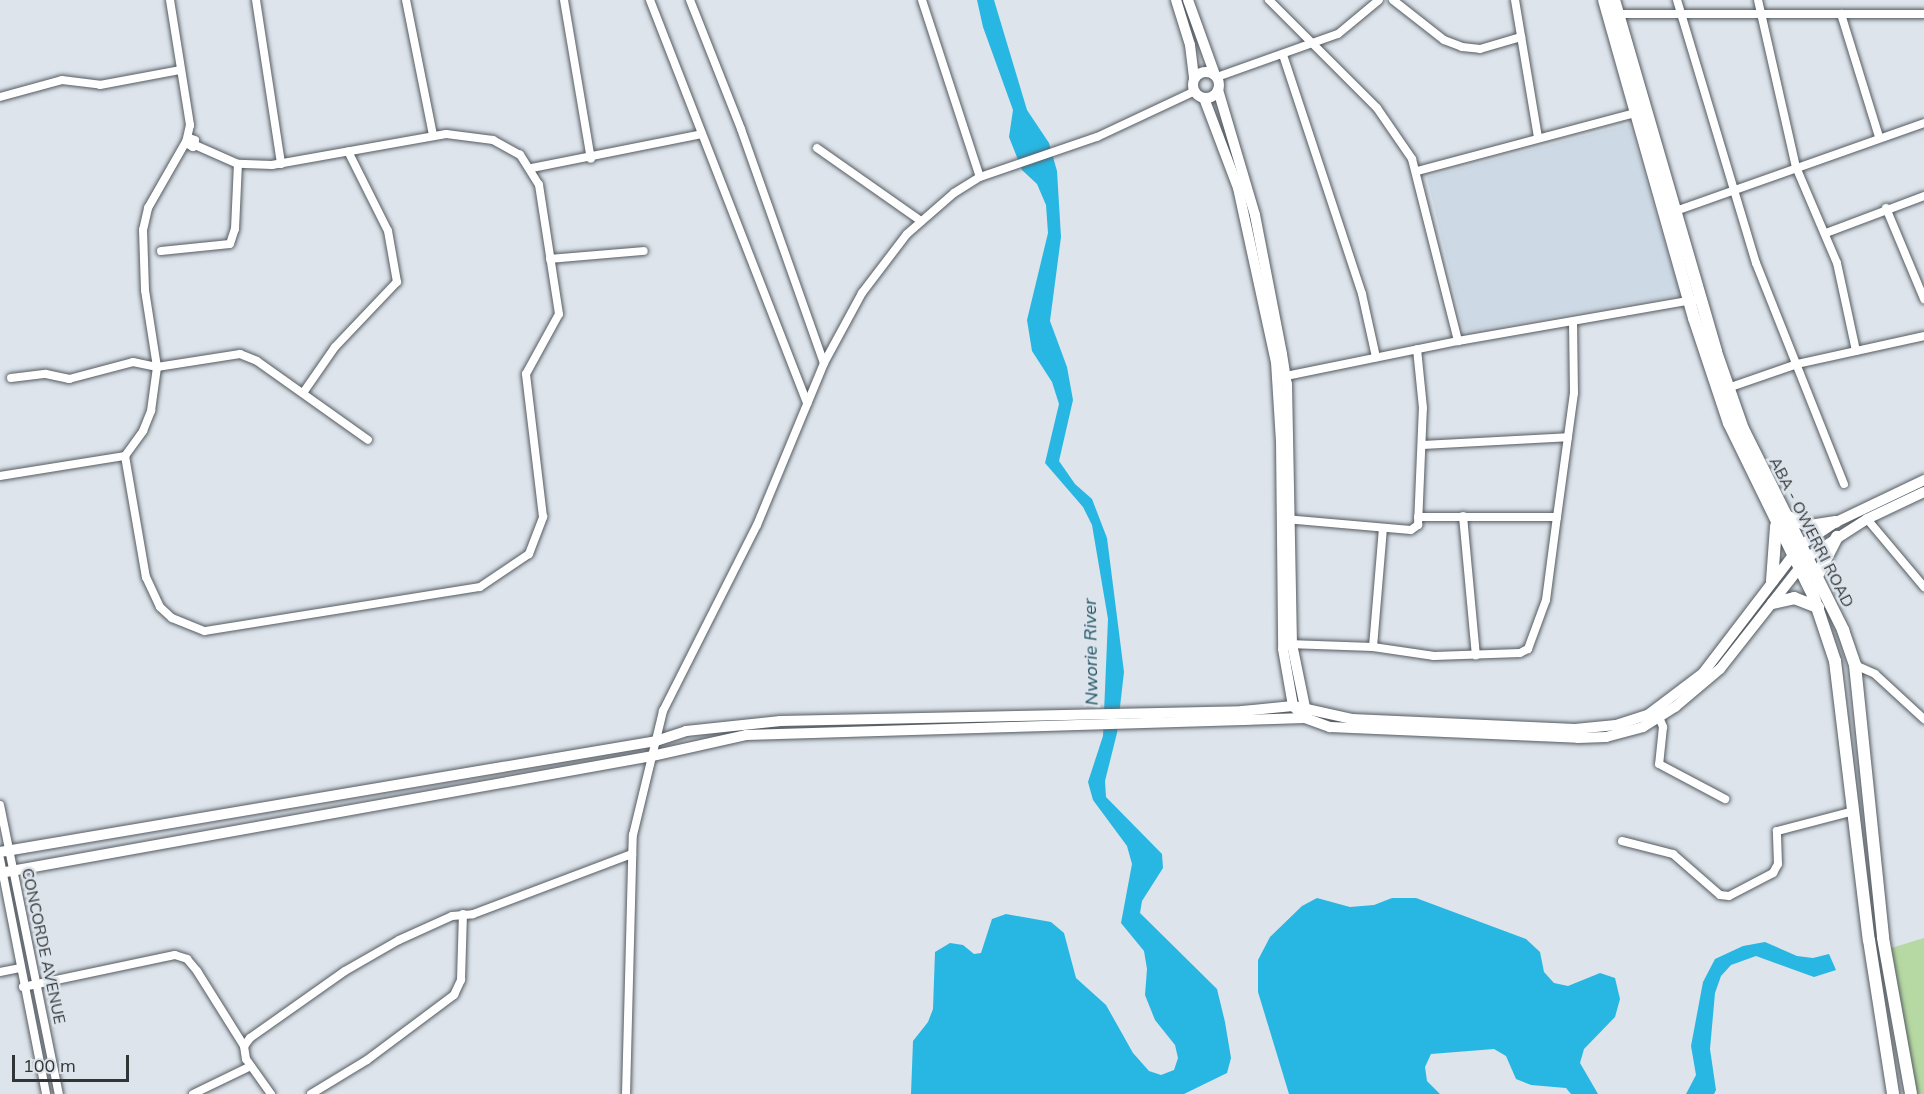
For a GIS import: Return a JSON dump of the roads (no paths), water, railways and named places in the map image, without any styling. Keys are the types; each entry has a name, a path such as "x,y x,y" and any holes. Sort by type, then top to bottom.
{"highway":[{"name":"ABA - OWERRI ROAD","path":"1604,0 1635,112 1670,213"},
{"name":"ABA - OWERRI ROAD","path":"1614,0 1670,213 1741,452 1818,607 1841,691 1869,940 1893,1094"},
{"name":"ABA - OWERRI ROAD","path":"1723,389 1817,576 1855,665 1883,938 1911,1094"},
{"path":"1786,516 1810,525 1836,522"},
{"path":"1772,580 1776,525"},
{"path":"1817,576 1837,537"},
{"path":"1773,603 1794,598 1818,607"}],"main road":[{"path":"1176,0 1190,45 1194,79 1199,95 1238,188 1282,377"},
{"path":"1188,0 1216,76 1218,90 1258,226 1282,377 1287,644 1293,706"},
{"path":"1194,79 1205,72 1216,76"},
{"path":"1199,95 1218,90"},
{"path":"4,851 656,741 686,731 780,721 1084,713 1144,718 1306,712 1353,719 1597,729 1635,721 1671,699 1703,673 1740,629 1772,580 1801,545 1836,522 1924,480"},
{"path":"5,872 652,756 746,735 785,732 1083,725 1293,706 1330,727 1578,738 1625,733 1659,717 1720,669 1808,558 1867,519 1924,492"},
{"path":"1287,644 1306,712"}],"street":[{"path":"170,0 191,142 176,159 148,208 143,230 145,290 158,367 151,411 125,456 146,577 160,607 172,618 205,631 480,587 529,554 543,517 526,374 559,314 539,185 532,168 510,147 471,135 433,135 281,164 238,164 191,142"},
{"path":"256,0 281,164"},
{"path":"406,0 433,135"},
{"path":"564,0 591,159"},
{"path":"650,0 807,403"},
{"path":"690,0 741,129 824,363"},
{"path":"922,0 980,177"},
{"path":"1269,0 1312,46 1384,116 1417,171 1458,341"},
{"path":"1216,76 1312,46 1357,22 1379,0"},
{"path":"1393,0 1444,40 1462,47 1480,49 1521,37"},
{"path":"1515,0 1538,138"},
{"path":"1677,0 1732,190 1844,484"},
{"path":"1758,0 1796,167 1837,263 1856,351"},
{"path":"1618,14 1680,11 1924,14"},
{"path":"1841,14 1879,137"},
{"path":"1283,55 1362,294 1376,357"},
{"path":"0,97 63,80 100,85 180,70"},
{"path":"626,1094 632,854 663,711 757,525 824,363 862,293 921,221 980,177 1097,137 1199,95"},
{"path":"1417,171 1635,112"},
{"path":"1670,213 1879,137 1924,123"},
{"path":"532,168 591,159 702,134"},
{"path":"817,148 921,221"},
{"path":"303,393 335,347 397,282 388,231 348,151"},
{"path":"161,251 230,244 235,229 238,164"},
{"path":"1826,233 1886,208 1924,196"},
{"path":"1886,208 1924,299"},
{"path":"550,259 644,251"},
{"path":"1282,377 1458,341 1573,323 1695,299"},
{"path":"1287,644 1373,647 1434,656 1520,653 1528,649 1546,600 1574,393 1573,323"},
{"path":"1723,389 1797,364 1924,336"},
{"path":"1285,519 1412,530 1418,525 1423,394 1417,349"},
{"path":"11,378 46,374 69,379 133,362 158,367 240,354 303,393 368,440"},
{"path":"1422,445 1568,437"},
{"path":"0,477 125,456"},
{"path":"1463,516 1476,655"},
{"path":"1418,517 1557,517"},
{"path":"1867,519 1924,587"},
{"path":"1373,647 1383,528"},
{"path":"1855,665 1875,674 1924,719"},
{"path":"1659,717 1663,727 1659,764 1725,798"},
{"name":"CONCORDE AVENUE","path":"0,805 5,872 23,987 46,1094"},
{"path":"1622,841 1673,854 1720,895 1729,896 1773,873 1778,864 1777,831 1854,811"},
{"path":"244,1046 249,1038 345,971 399,940 463,914 473,914 632,854"},
{"name":"CONCORDE AVENUE","path":"0,859 37,985 59,1094"},
{"path":"311,1094 367,1060 454,995 461,980 463,914"},
{"path":"23,987 175,955 187,959 244,1046 251,1066 271,1094"},
{"path":"0,972 20,968"},
{"path":"193,1094 251,1066"}],"water":[{"path":"977,0 994,0 1027,110 1049,143 1057,171 1061,237 1050,321 1067,367 1073,400 1059,461 1075,484 1092,499 1107,538 1124,672 1117,733 1105,781 1106,797 1162,854 1163,868 1142,901 1140,913 1217,989 1225,1022 1231,1058 1227,1073 1184,1094 911,1094 913,1041 928,1022 933,1009 935,952 950,943 963,945 974,954 981,953 992,919 1006,914 1051,922 1064,933 1076,978 1106,1005 1133,1053 1149,1071 1161,1075 1174,1070 1178,1058 1175,1045 1155,1020 1145,995 1147,969 1144,951 1121,923 1132,864 1127,846 1093,800 1088,782 1103,736 1108,619 1092,525 1083,507 1045,463 1059,404 1052,382 1032,351 1027,320 1048,233 1046,205 1037,184 1022,170 1009,137 1013,110 983,27"},
{"path":"1317,898 1350,907 1374,905 1392,898 1416,898 1526,939 1540,952 1544,972 1554,983 1568,986 1600,973 1615,978 1620,999 1615,1017 1584,1049 1580,1063 1598,1094 1571,1094 1566,1088 1531,1085 1516,1079 1506,1056 1494,1049 1431,1054 1425,1067 1427,1081 1440,1094 1289,1094 1258,992 1258,960 1270,937 1302,906"},
{"path":"1765,942 1797,956 1813,958 1829,954 1836,970 1814,977 1756,956 1731,965 1721,976 1715,993 1710,1049 1716,1090 1714,1094 1686,1094 1696,1075 1691,1046 1703,982 1715,959 1743,946"}],"water label":[{"name":"Nworie River","path":"1091,652"}]}
